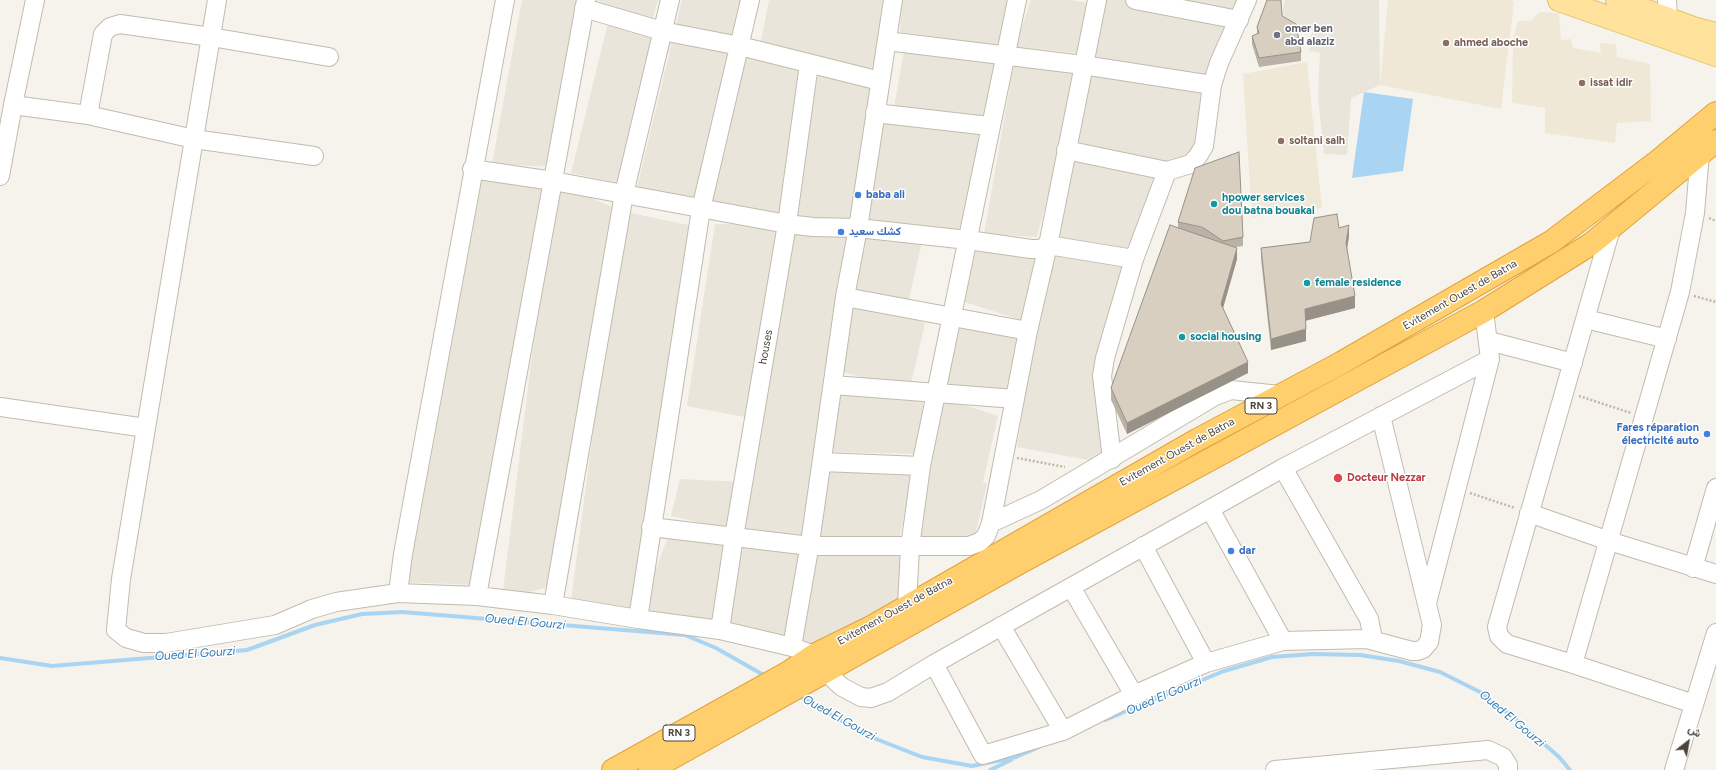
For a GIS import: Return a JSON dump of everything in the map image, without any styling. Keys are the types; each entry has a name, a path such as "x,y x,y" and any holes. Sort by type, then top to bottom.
{"highway":[{"name":"Evitement Ouest de Batna","path":"809,670 989,548 1341,363 1551,242 1658,161 1716,113"},
{"name":"Evitement Ouest de Batna","path":"809,670 1028,558 1484,311 1592,244 1612,225 1708,147"},
{"name":"RN 3","path":"613,770 751,703 809,670"},
{"name":"RN 3","path":"650,770 751,703"}],"main road":[{"path":"1559,0 1716,55"},
{"path":"1616,0 1668,9 1696,28 1716,34"}],"street":[{"path":"0,176 35,0"},
{"path":"218,0 116,616 116,630 126,638 144,643 166,643 275,625 312,609 336,602 398,593 477,596 553,605 638,619 720,630 792,647 809,670 852,693 871,698 888,692 934,664 1210,508 1381,416 1489,350 1573,363"},
{"path":"398,593 403,554 472,169 505,0"},
{"path":"553,605 624,194 670,0"},
{"path":"638,619 701,209 750,0"},
{"path":"792,647 810,546 845,297 858,228 893,0"},
{"path":"907,605 910,547 921,466 1017,0"},
{"path":"652,527 810,546 969,546 989,548 986,536 991,523 1005,456 1028,331 1048,245 1082,65 1097,0"},
{"path":"1134,0 1239,20"},
{"path":"1066,150 1167,171 1191,164 1204,146 1212,85 1219,64 1247,0"},
{"path":"477,596 585,4 662,31 740,46 880,81"},
{"path":"88,115 103,34 110,26 120,24 211,37 329,57"},
{"path":"887,41 1082,65 1212,85"},
{"name":"houses","path":"720,630 734,537 787,224 809,64"},
{"path":"13,105 88,115 194,139 314,156"},
{"path":"875,113 990,126"},
{"path":"1573,664 1680,292 1708,147"},
{"path":"472,169 553,181 787,224 813,227 858,228 968,240 1031,249 1040,249 1048,245 1134,259"},
{"path":"1112,459 1102,376 1105,358 1134,259 1167,171"},
{"path":"1612,225 1529,513 1497,631 1501,639 1507,644 1694,704"},
{"path":"845,297 1028,331"},
{"path":"1427,603 1489,350 1484,311"},
{"path":"1586,319 1667,339"},
{"path":"833,386 1015,399"},
{"path":"991,523 1042,500 1222,392 1231,390 1280,395"},
{"path":"0,407 146,428"},
{"path":"934,664 985,763 1063,731 1134,695 1206,663 1283,641 1367,639 1412,651 1423,649 1428,645 1431,637 1432,626 1381,416"},
{"path":"822,462 921,466"},
{"path":"1283,468 1369,619 1372,634 1367,639"},
{"path":"1693,568 1716,488"},
{"path":"1210,508 1283,641"},
{"path":"1529,513 1609,541 1716,574"},
{"path":"1143,546 1206,663"},
{"path":"1071,587 1134,695"},
{"path":"1001,626 1063,731"},
{"path":"1674,770 1694,704 1712,662 1716,633"},
{"path":"1275,770 1443,763 1488,750 1503,757 1508,765 1508,770"}],"path":[{"path":"1680,292 1716,302"},
{"path":"1565,391 1644,417"},
{"path":"1005,456 1090,472"},
{"path":"1456,488 1529,513"}],"shaded area":[{"path":"522,0 587,0 556,167 492,164"},
{"path":"596,0 658,0 652,21"},
{"path":"682,0 750,0 742,36 677,33 809,64 778,222 695,199 637,188"},
{"path":"769,0 884,0 874,71 761,41"},
{"path":"901,0 1013,0 1003,46 900,32"},
{"path":"1031,0 1070,0 1088,3 1078,53 1015,47"},
{"path":"1097,0 1247,0 1194,153 1167,171 1102,376 1105,463 1017,447 1048,245 1080,74 1037,237 984,234 1015,57 1082,65"},
{"path":"1285,0 1379,0 1380,85 1351,98 1347,155 1324,154 1318,97 1320,53 1309,51 1312,30 1279,26"},
{"name":"ahmed aboche","path":"1388,0 1509,0 1514,2 1501,109 1380,85"},
{"name":"issat idir","path":"1539,12 1559,13 1561,40 1571,39 1573,48 1601,53 1600,43 1616,44 1617,57 1650,64 1651,121 1617,123 1615,143 1545,133 1545,108 1512,103 1513,39 1518,21 1531,21"},
{"path":"609,19 672,40 629,185 571,173"},
{"path":"905,46 1000,59 988,120 894,107"},
{"name":"soltani salh","path":"1307,62 1322,208 1252,217 1243,74"},
{"path":"820,66 880,81 875,113 989,126 970,230 922,242 906,312 847,298 925,323 910,388 924,389 920,452 936,395 998,416 983,482 987,484 971,554 905,533 919,454 834,452 833,397 821,472 914,473 898,543 910,547 907,601 814,655 792,647 570,608 620,225 556,585 502,599 552,192 479,585 399,582 472,169 553,181 621,211 698,227 638,617 669,534 729,529 671,516 680,479 743,482 785,236 745,417 687,406 715,224 787,224","holes":["845,319 844,372 891,387 834,385"]},
{"path":"976,241 1037,250 1021,320 955,299"},
{"path":"959,315 1022,336 1005,406 940,385"}],"water":[{"path":"1364,92 1413,99 1403,171 1352,178"}],"building":[{"name":"omer ben abd alaziz","path":"1267,0 1281,0 1282,16 1296,24 1301,52 1259,58 1252,36 1259,33 1257,27"},
{"name":"hpower services dou batna bouakal","path":"1239,152 1243,237 1223,241 1202,227 1178,222 1195,168"},
{"name":"female residence","path":"1337,214 1339,228 1349,225 1346,243 1355,296 1305,309 1306,329 1271,339 1261,248 1310,242 1314,218"},
{"name":"social housing","path":"1170,225 1237,248 1221,304 1248,362 1127,423 1111,388"}],"waterway":[{"name":"Oued El Gourzi","path":"0,658 52,666 247,650 315,625 362,614 402,612 685,635 716,648 767,677"},
{"name":"Oued El Gourzi","path":"1105,720 1224,671 1272,657 1313,654 1360,655 1399,661 1440,672 1480,692 1518,721 1559,757 1570,770"},
{"name":"Oued El Gourzi","path":"799,696 866,735 922,757 972,766 1016,757 1039,747"},
{"path":"990,770 1011,760"}],"place":[{"name":"omer ben abd alaziz","path":"1277,35"},
{"name":"ahmed aboche","path":"1446,43"},
{"name":"issat idir","path":"1582,83"},
{"name":"soltani salh","path":"1281,141"},
{"name":"baba ali","path":"858,195"},
{"name":"hpower services dou batna bouakal","path":"1214,204"},
{"name":"كشك سعيد","path":"841,232"},
{"name":"female residence","path":"1307,283"},
{"name":"social housing","path":"1182,337"},
{"name":"Fares réparation électricité auto","path":"1707,434"},
{"name":"Docteur Nezzar","path":"1338,478"},
{"name":"dar","path":"1231,551"}]}
